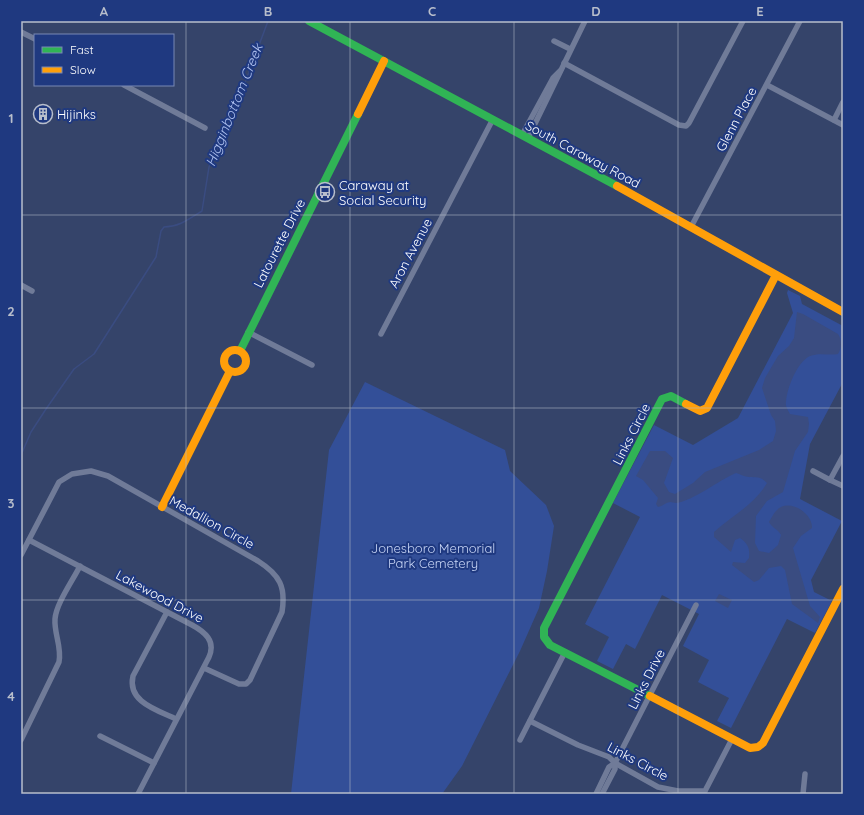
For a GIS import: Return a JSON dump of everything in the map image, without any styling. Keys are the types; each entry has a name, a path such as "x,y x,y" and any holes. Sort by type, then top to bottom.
{"street":[{"name":"South Caraway Road","path":"309,21 691,226 843,312"},
{"path":"525,136 553,78 561,69 585,21"},
{"path":"564,63 679,125 686,126 690,123 743,21"},
{"name":"Glenn Place","path":"691,226 800,21"},
{"path":"21,32 34,38"},
{"path":"554,41 570,49"},
{"name":"Latourette Drive","path":"240,351 248,332 384,61"},
{"path":"767,85 843,125"},
{"path":"126,86 205,128"},
{"path":"834,120 843,102"},
{"name":"Aron Avenue","path":"381,334 493,119"},
{"name":"Links Circle","path":"776,275 707,408 700,411 671,396 667,396 662,399 544,628 544,637 547,642 565,652 732,739 750,748 758,747 763,743 843,589"},
{"path":"21,285 32,291"},
{"path":"248,332 312,365"},
{"path":"232,350 240,351 245,357 245,364 237,372 230,371 225,365 225,357 232,350"},
{"path":"162,507 230,371"},
{"path":"830,480 843,456"},
{"name":"Medallion Circle","path":"21,554 58,482 72,474 91,470 108,476 270,568 283,587 282,612 250,680 246,684 239,684 204,668"},
{"path":"813,471 843,486"},
{"name":"Lakewood Drive","path":"29,540 204,632 208,637 211,649 204,668 138,794"},
{"path":"21,740 59,662 60,653 56,633 56,614 80,566"},
{"name":"Links Drive","path":"602,794 614,769 615,763 696,605"},
{"path":"167,612 133,676 132,688 139,700 176,720"},
{"path":"520,740 565,652"},
{"name":"Links Circle","path":"530,721 578,745 609,757 615,763 664,790 705,791 732,739"},
{"path":"100,736 154,763"},
{"name":"Links Drive","path":"596,794 610,767 615,763"},
{"path":"803,794 805,774"}],"green space":[{"path":"788,290 800,296 802,304 843,326 843,382 810,444 800,499 842,521 811,580 814,592 832,601 815,633 787,619 731,728 717,721 729,698 698,682 709,660 683,646 699,614 662,595 635,649 626,644 613,669 597,661 609,637 585,624 640,517 613,503 654,425 693,445 738,418 793,313 787,293"},
{"name":"Jonesboro Memorial Park Cemetery","path":"365,382 505,450 510,471 546,505 554,526 547,571 539,608 520,651 462,766 442,794 291,794 329,450"}],"shaded area":[{"path":"797,312 838,334 841,341 841,346 838,354 817,354 805,359 794,376 787,396 786,406 790,414 808,417 808,432 795,451 783,492 767,501 756,516 755,543 759,551 769,553 778,545 781,535 769,522 779,508 791,506 802,510 806,514 812,528 801,536 793,548 810,606 820,617 818,623 792,604 785,570 781,566 769,568 759,580 754,582 732,565 733,562 745,563 749,558 749,549 745,542 740,538 735,540 731,552 714,537 714,532 756,498 767,483 765,481 759,478 747,477 736,473 690,498 676,503 668,502 658,507 656,504 658,498 643,480 636,476 650,451 665,451 673,458 664,483 669,492 675,494 693,483 705,472 759,450 773,441 776,431 775,421 771,415 762,388 765,378 778,356 789,346 794,338"},
{"path":"719,594 732,600 728,608 715,601"}],"waterway":[{"name":"Higginbottom Creek","path":"21,455 31,432 46,409 74,369 94,354 156,257 161,231 164,227 179,224 202,211 209,167 233,115 268,21"}],"traffic: fast":[{"path":"309,21 617,186"},
{"path":"240,351 358,114"},
{"path":"650,696 550,645 544,637 544,628 662,399 671,396 686,404"}],"traffic: slow":[{"path":"358,114 384,61"},
{"path":"617,186 843,312"},
{"path":"686,404 700,411 707,408 776,275"},
{"path":"235,350 243,353 246,361 243,369 235,372 227,369 224,361 227,353 235,350"},
{"path":"162,507 230,371"},
{"path":"650,696 750,748 758,747 763,743 843,589"}],"place":[{"name":"Hijinks","path":"43,114"},
{"name":"Caraway at Social Security","path":"325,192"}]}
